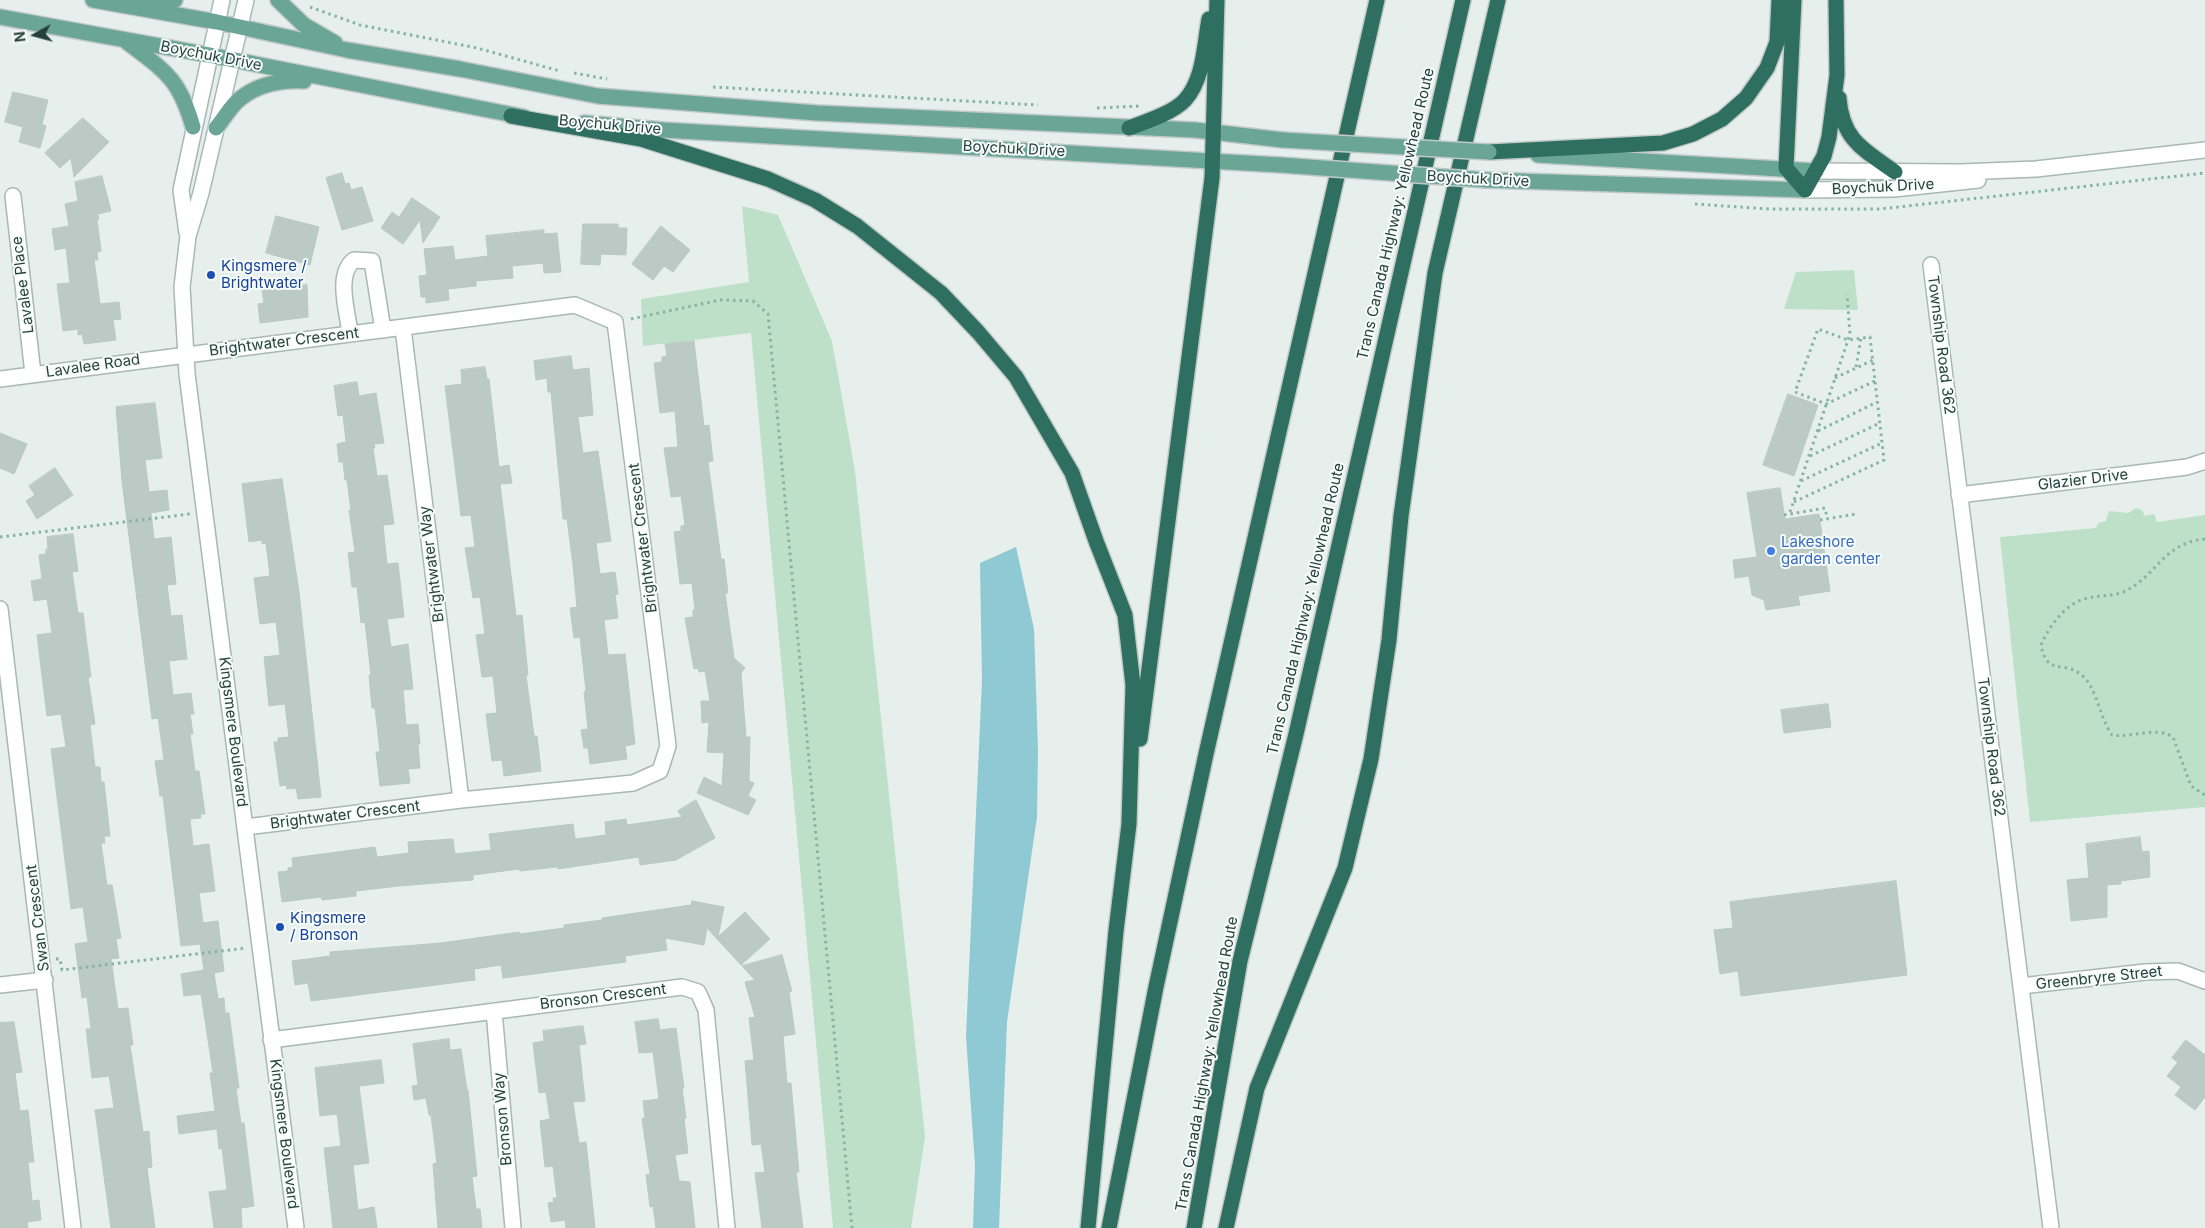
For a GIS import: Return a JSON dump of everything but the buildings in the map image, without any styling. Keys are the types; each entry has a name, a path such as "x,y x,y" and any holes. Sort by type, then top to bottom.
{"highway":[{"path":"1129,128 1157,117 1184,101 1200,72 1212,0"},
{"path":"1088,1228 1115,941 1213,161 1217,0"},
{"path":"1109,1228 1156,987 1202,774 1377,0"},
{"name":"Trans Canada Highway: Yellowhead Route","path":"1194,1228 1240,961 1296,734 1463,0"},
{"path":"1226,1228 1257,1088 1345,868 1371,759 1389,640 1401,516 1435,273 1498,0"},
{"path":"1489,152 1663,143 1693,134 1714,123 1746,98 1767,68 1776,42 1779,0"},
{"path":"1794,0 1786,168 1806,190 1824,156 1829,137 1837,74"},
{"path":"1836,0 1837,74 1840,111 1847,129 1857,145 1895,172"},
{"path":"511,116 642,139 768,179 816,200 857,226 920,275 941,293 978,332 1016,376 1072,473 1096,542 1125,615 1133,686 1129,824"}],"main road":[{"name":"Boychuk Drive","path":"93,0 217,22 347,50 598,96 817,113 1213,132 1283,140 1786,168 1816,172"},
{"path":"131,6 175,0"},
{"path":"278,0 304,25 347,50"},
{"name":"Boychuk Drive","path":"0,17 209,55 511,116 663,130 1213,161 1486,180 1806,190"},
{"path":"124,39 161,67 178,85 186,102 193,127"},
{"path":"216,128 240,98 265,85 290,81 344,83"}],"street":[{"name":"Kingsmere Boulevard","path":"188,236 181,190 193,127 222,0"},
{"name":"Kingsmere Boulevard","path":"246,0 230,60 201,193 188,236 182,287 186,354 296,1228"},
{"name":"Boychuk Drive","path":"1806,190 1894,189 1971,181 2036,169 2205,150"},
{"name":"Boychuk Drive","path":"1816,172 2036,169"},
{"name":"Lavalee Place","path":"13,196 33,374"},
{"path":"350,334 344,275 347,265 354,260 372,261 383,330"},
{"name":"Township Road 362","path":"1931,265 2051,1228"},
{"name":"Brightwater Crescent","path":"186,354 575,305 615,322 668,746 660,771 633,782 461,800 246,827"},
{"name":"Brightwater Way","path":"403,328 461,800"},
{"name":"Lavalee Road","path":"0,379 186,354"},
{"name":"Glazier Drive","path":"1960,495 2187,467 2205,461"},
{"name":"Swan Crescent","path":"0,609 74,1228"},
{"name":"Greenbryre Street","path":"2021,986 2178,971 2205,981"},
{"path":"0,985 45,980"},
{"name":"Bronson Crescent","path":"271,1040 682,987 698,992 706,1010 727,1228"},
{"name":"Bronson Way","path":"494,1011 513,1228"}],"path":[{"path":"306,5 360,25 477,48 560,71 613,80"},
{"path":"705,87 1047,106"},
{"path":"1095,108 1145,105"},
{"path":"1790,512 1850,334 1847,294"},
{"path":"640,318 720,300 753,301 768,314 852,1228"},
{"path":"1794,502 1884,460 1870,337 1848,340 1818,329 1795,392 1826,404 1875,381"},
{"path":"1856,368 1861,338"},
{"path":"1835,378 1873,360"},
{"path":"1817,432 1878,402"},
{"path":"1809,456 1880,423"},
{"path":"1801,481 1882,443"},
{"path":"1784,515 1790,512 1825,508 1827,518"},
{"path":"0,537 189,514"},
{"path":"1820,520 1856,514"},
{"path":"2205,539 2191,541 2179,546 2139,581 2123,592 2081,600 2056,620 2041,645 2043,656 2051,664 2078,672 2087,681 2104,724 2112,735 2121,736 2156,732 2166,733 2173,737 2191,786 2205,795"},
{"path":"43,961 60,958 62,970 242,948"}],"green space":[{"path":"742,206 778,215 832,341 855,471 925,1137 911,1228 833,1228 751,333 643,346 641,299 749,282"},
{"path":"1854,270 1858,310 1784,309 1796,272"},
{"path":"2136,508 2142,510 2145,516 2154,514 2157,522 2205,515 2205,807 2030,822 2000,537 2096,528 2098,523 2106,521 2109,511 2128,513"}],"water":[{"path":"1016,547 1034,629 1038,750 1037,817 1007,1022 999,1228 973,1228 975,1165 966,1036 982,680 980,563"}],"place":[{"name":"Kingsmere / Brightwater","path":"211,275"},
{"name":"Lakeshore garden center","path":"1771,551"},
{"name":"Kingsmere / Bronson","path":"280,927"}]}
